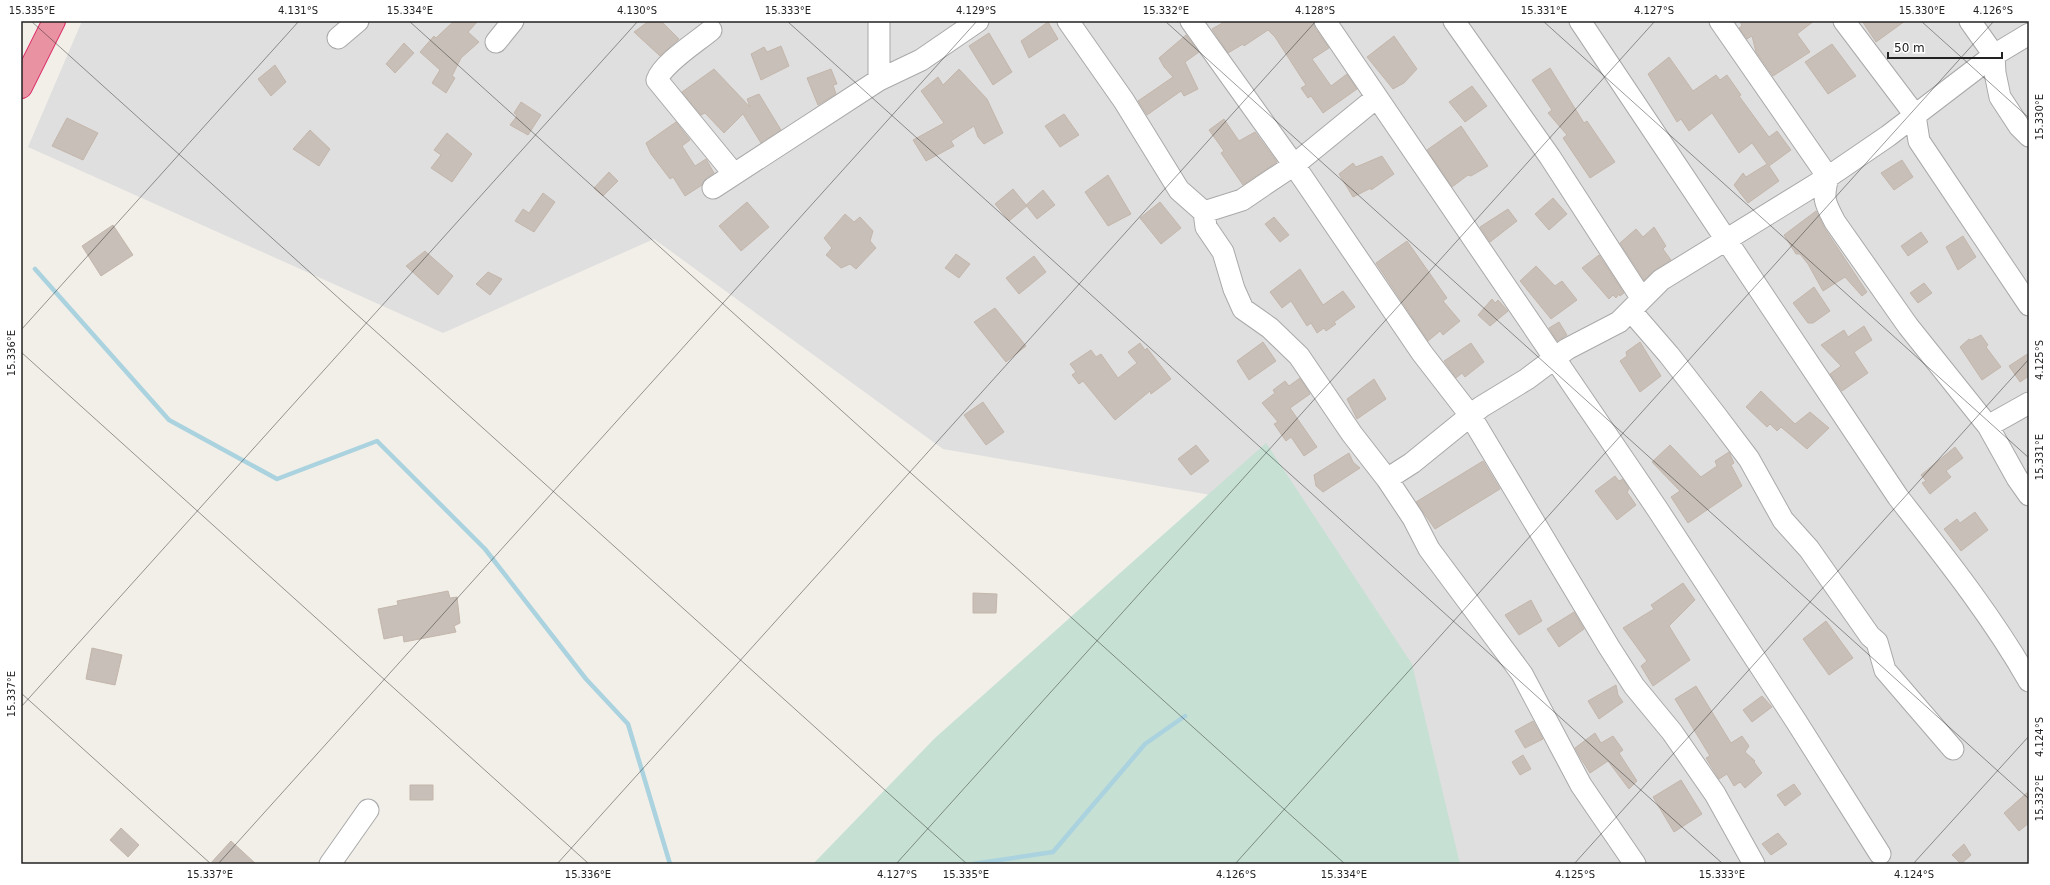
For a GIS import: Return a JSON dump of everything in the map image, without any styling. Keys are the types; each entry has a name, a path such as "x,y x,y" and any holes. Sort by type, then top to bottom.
{"highway":[{"path":"21,87 54,21"}],"street":[{"path":"338,38 358,21"},
{"path":"496,42 513,21"},
{"path":"879,21 879,80"},
{"path":"713,188 879,80 921,60 978,21"},
{"path":"1068,21 1124,101 1179,190 1204,212 1206,227 1223,252 1234,289 1244,309 1270,328 1299,356 1352,434 1387,479 1413,518 1429,549 1522,674 1581,785 1635,864"},
{"path":"1191,21 1294,165 1422,353 1470,415 1634,686 1672,732 1716,794 1749,862"},
{"path":"1325,21 1658,510 1796,721 1880,854"},
{"path":"1454,21 1550,157 1636,305 1674,361 1749,459 1783,520 1809,549 1870,636 1877,642 1886,670 1953,749"},
{"path":"1580,21 1898,497 1953,568 2015,656 2029,681"},
{"path":"1720,21 1828,177 1824,194 1827,206 1835,222 1908,326 1988,426 2017,478 2029,495"},
{"path":"1844,21 1915,115 1919,141 2029,305"},
{"path":"1970,21 1994,55 1995,73 2000,97 2020,126 2029,136"},
{"path":"711,30 659,72 657,80 734,174"},
{"path":"1387,479 1412,463 1481,407 1527,379 1567,349 1609,329 1619,322 1661,280 1728,241 1828,177 1888,136 1994,55 2029,34"},
{"path":"1204,212 1242,200 1294,165 1376,98"},
{"path":"1988,426 2029,403"},
{"path":"330,864 368,810"}],"shaded area":[{"path":"82,21 2029,21 2029,864 1425,864 1240,500 943,449 654,239 443,333 28,147"}],"green space":[{"path":"1266,443 1412,664 1460,864 813,864 935,738"}],"building":[{"path":"454,21 478,21 468,32 479,42 461,58 452,76 455,78 446,93 432,83 440,70 420,52 434,36 436,38"},
{"path":"649,21 661,21 679,39 660,56 634,32"},
{"path":"1226,21 1313,21 1315,28 1329,48 1312,59 1331,86 1347,74 1357,89 1323,113 1311,96 1308,98 1301,88 1306,85 1275,37 1268,30 1244,46 1243,44 1228,53 1212,29"},
{"path":"1740,21 1814,21 1797,34 1810,52 1773,76 1756,52 1752,36 1747,39 1739,28 1742,26"},
{"path":"1862,21 1905,21 1876,42"},
{"path":"1048,22 1058,39 1029,58 1021,41"},
{"path":"989,33 1012,72 993,85 969,46"},
{"path":"1186,35 1199,52 1185,62 1198,89 1184,96 1181,91 1147,115 1138,101 1173,77 1164,67 1159,58"},
{"path":"1394,36 1417,69 1404,83 1393,89 1367,57"},
{"path":"404,43 414,53 395,73 386,64"},
{"path":"1832,44 1856,76 1828,94 1805,62"},
{"path":"781,46 789,66 761,80 751,54 764,47 767,52"},
{"path":"1669,57 1693,91 1716,75 1720,80 1727,75 1741,95 1739,96 1769,137 1777,131 1791,150 1769,166 1779,181 1748,203 1734,185 1743,173 1746,177 1767,164 1752,143 1739,153 1712,113 1689,131 1681,119 1677,122 1648,74"},
{"path":"275,65 286,82 271,96 258,79"},
{"path":"1550,68 1584,123 1587,121 1615,162 1590,178 1563,138 1567,135 1548,113 1552,110 1532,80"},
{"path":"714,69 750,107 747,99 759,94 781,130 761,143 743,114 724,133 705,113 701,115 682,92"},
{"path":"831,69 837,84 833,85 836,94 818,105 807,78"},
{"path":"959,69 987,99 1003,133 984,144 978,137 974,126 951,141 954,146 926,161 913,140 944,123 921,91 938,77 943,85"},
{"path":"1472,86 1487,106 1465,122 1449,102"},
{"path":"521,102 541,115 528,135 510,125 517,116 514,113"},
{"path":"1064,114 1079,135 1060,147 1045,126"},
{"path":"67,118 98,133 83,160 52,146"},
{"path":"1224,119 1239,141 1255,132 1277,162 1243,185 1221,153 1224,151 1209,130"},
{"path":"676,122 690,140 682,146 695,166 706,159 714,173 706,178 702,185 685,196 673,177 670,179 651,154 646,143"},
{"path":"1461,126 1488,166 1471,176 1468,175 1452,187 1427,150"},
{"path":"310,130 330,149 319,166 293,149"},
{"path":"447,133 472,154 452,182 431,168 441,155 434,150"},
{"path":"1382,156 1394,174 1371,190 1371,188 1353,197 1339,174 1353,163 1356,167"},
{"path":"1902,160 1913,177 1894,190 1881,173"},
{"path":"609,172 618,181 603,196 594,188"},
{"path":"1108,175 1131,214 1108,226 1085,192"},
{"path":"1013,189 1027,206 1009,221 995,204"},
{"path":"1043,190 1055,205 1037,219 1026,205"},
{"path":"543,193 555,202 534,232 515,221 523,209 529,213"},
{"path":"1553,198 1567,214 1549,230 1535,214"},
{"path":"747,202 769,227 741,251 719,226"},
{"path":"1160,202 1181,228 1161,244 1140,218"},
{"path":"1508,209 1517,221 1490,242 1480,227"},
{"path":"1816,211 1825,229 1867,292 1862,296 1845,277 1823,291 1808,264 1800,254 1796,254 1784,235"},
{"path":"845,214 854,222 860,217 873,231 870,241 876,248 856,269 850,264 841,268 826,255 832,248 824,238"},
{"path":"1274,217 1289,235 1280,242 1265,224"},
{"path":"113,225 133,255 101,276 82,246"},
{"path":"1654,227 1666,246 1663,249 1671,260 1655,270 1644,280 1620,243 1636,229 1643,237"},
{"path":"1921,232 1928,242 1908,256 1901,246"},
{"path":"1963,236 1976,257 1958,270 1946,247"},
{"path":"1407,241 1447,298 1443,301 1460,321 1443,335 1440,331 1428,341 1376,263"},
{"path":"425,251 453,276 438,295 406,266"},
{"path":"956,254 970,264 959,278 945,268"},
{"path":"1599,255 1624,293 1620,296 1619,294 1616,298 1613,295 1609,299 1582,268"},
{"path":"1034,256 1046,272 1019,294 1006,278"},
{"path":"1536,266 1555,286 1562,281 1577,300 1551,319 1520,281"},
{"path":"1300,269 1323,305 1343,291 1355,307 1334,322 1336,324 1326,331 1324,328 1317,333 1311,323 1307,326 1291,301 1282,308 1270,292"},
{"path":"488,272 502,279 490,295 476,284"},
{"path":"1924,283 1932,293 1918,303 1910,293"},
{"path":"1814,287 1830,311 1813,323 1808,323 1793,303"},
{"path":"1492,299 1495,303 1498,300 1508,311 1490,326 1478,315"},
{"path":"995,308 1026,346 1006,362 974,322"},
{"path":"1559,322 1567,335 1557,341 1549,328"},
{"path":"1864,326 1872,340 1854,352 1868,373 1842,391 1830,374 1841,366 1821,345 1844,330 1848,337"},
{"path":"1981,335 1988,345 1986,347 2001,367 1982,380 1960,347 1969,339 1971,340"},
{"path":"1263,342 1276,361 1249,380 1237,361"},
{"path":"1640,342 1661,376 1640,392 1620,361 1627,356 1626,352"},
{"path":"1140,343 1145,350 1147,348 1171,379 1151,394 1150,391 1115,420 1083,381 1079,384 1072,375 1076,372 1070,364 1091,350 1096,357 1101,354 1118,378 1137,363 1128,352"},
{"path":"1471,343 1484,362 1465,377 1462,373 1456,378 1444,361"},
{"path":"2029,353 2029,376 2020,382 2009,366"},
{"path":"1300,378 1310,394 1290,408 1317,447 1304,456 1291,437 1286,441 1274,424 1278,422 1262,403 1275,393 1273,390 1285,381 1289,386"},
{"path":"1374,379 1386,399 1357,419 1347,399"},
{"path":"1761,391 1795,424 1810,412 1829,428 1807,449 1781,427 1777,431 1770,424 1767,427 1746,407"},
{"path":"983,402 1004,432 986,445 964,415"},
{"path":"1196,445 1209,461 1191,475 1178,459"},
{"path":"1670,445 1701,477 1717,466 1715,461 1729,452 1734,463 1731,465 1742,486 1688,523 1671,497 1680,491 1652,462"},
{"path":"1955,447 1963,458 1946,471 1951,477 1930,494 1922,483 1926,481 1921,475"},
{"path":"1349,453 1353,462 1360,468 1323,492 1316,486 1314,475"},
{"path":"1483,461 1500,489 1435,529 1416,502"},
{"path":"1615,476 1619,481 1623,479 1629,489 1627,492 1636,505 1617,520 1595,491"},
{"path":"1975,512 1988,530 1961,551 1944,529 1957,519 1960,523"},
{"path":"1683,583 1695,600 1669,626 1690,660 1653,686 1641,666 1647,661 1623,628 1654,609 1651,605"},
{"path":"448,591 450,598 457,597 460,623 454,626 456,632 404,642 403,635 384,639 378,609 398,605 397,601"},
{"path":"973,593 997,594 996,613 973,613"},
{"path":"1531,600 1542,621 1519,635 1505,615"},
{"path":"1574,612 1584,629 1559,647 1547,629"},
{"path":"1826,621 1853,658 1829,675 1803,639"},
{"path":"92,648 122,655 115,685 86,679"},
{"path":"1616,685 1618,695 1623,702 1599,719 1588,701"},
{"path":"1696,686 1731,743 1742,736 1749,746 1745,752 1755,761 1754,762 1762,773 1745,788 1740,782 1734,786 1727,774 1719,779 1706,758 1710,756 1675,699"},
{"path":"1762,696 1772,707 1752,722 1743,710"},
{"path":"1533,721 1543,739 1525,748 1515,731"},
{"path":"1595,733 1601,743 1613,736 1623,750 1619,753 1637,781 1629,789 1608,761 1590,773 1580,757 1575,748"},
{"path":"1523,755 1531,769 1520,775 1512,762"},
{"path":"1681,780 1702,814 1674,832 1653,797"},
{"path":"1794,784 1801,794 1785,806 1777,795"},
{"path":"410,785 433,785 433,800 410,800"},
{"path":"2029,791 2029,823 2019,831 2004,813"},
{"path":"121,828 139,845 128,857 110,840"},
{"path":"1778,833 1787,844 1771,855 1762,844"},
{"path":"231,841 256,864 210,864"},
{"path":"1964,844 1971,855 1961,864 1952,855"}],"waterway":[{"path":"35,269 169,420 277,479 377,441 485,549 586,679 628,724 670,864"},
{"path":"973,864 1053,852 1145,744 1185,716"}]}
